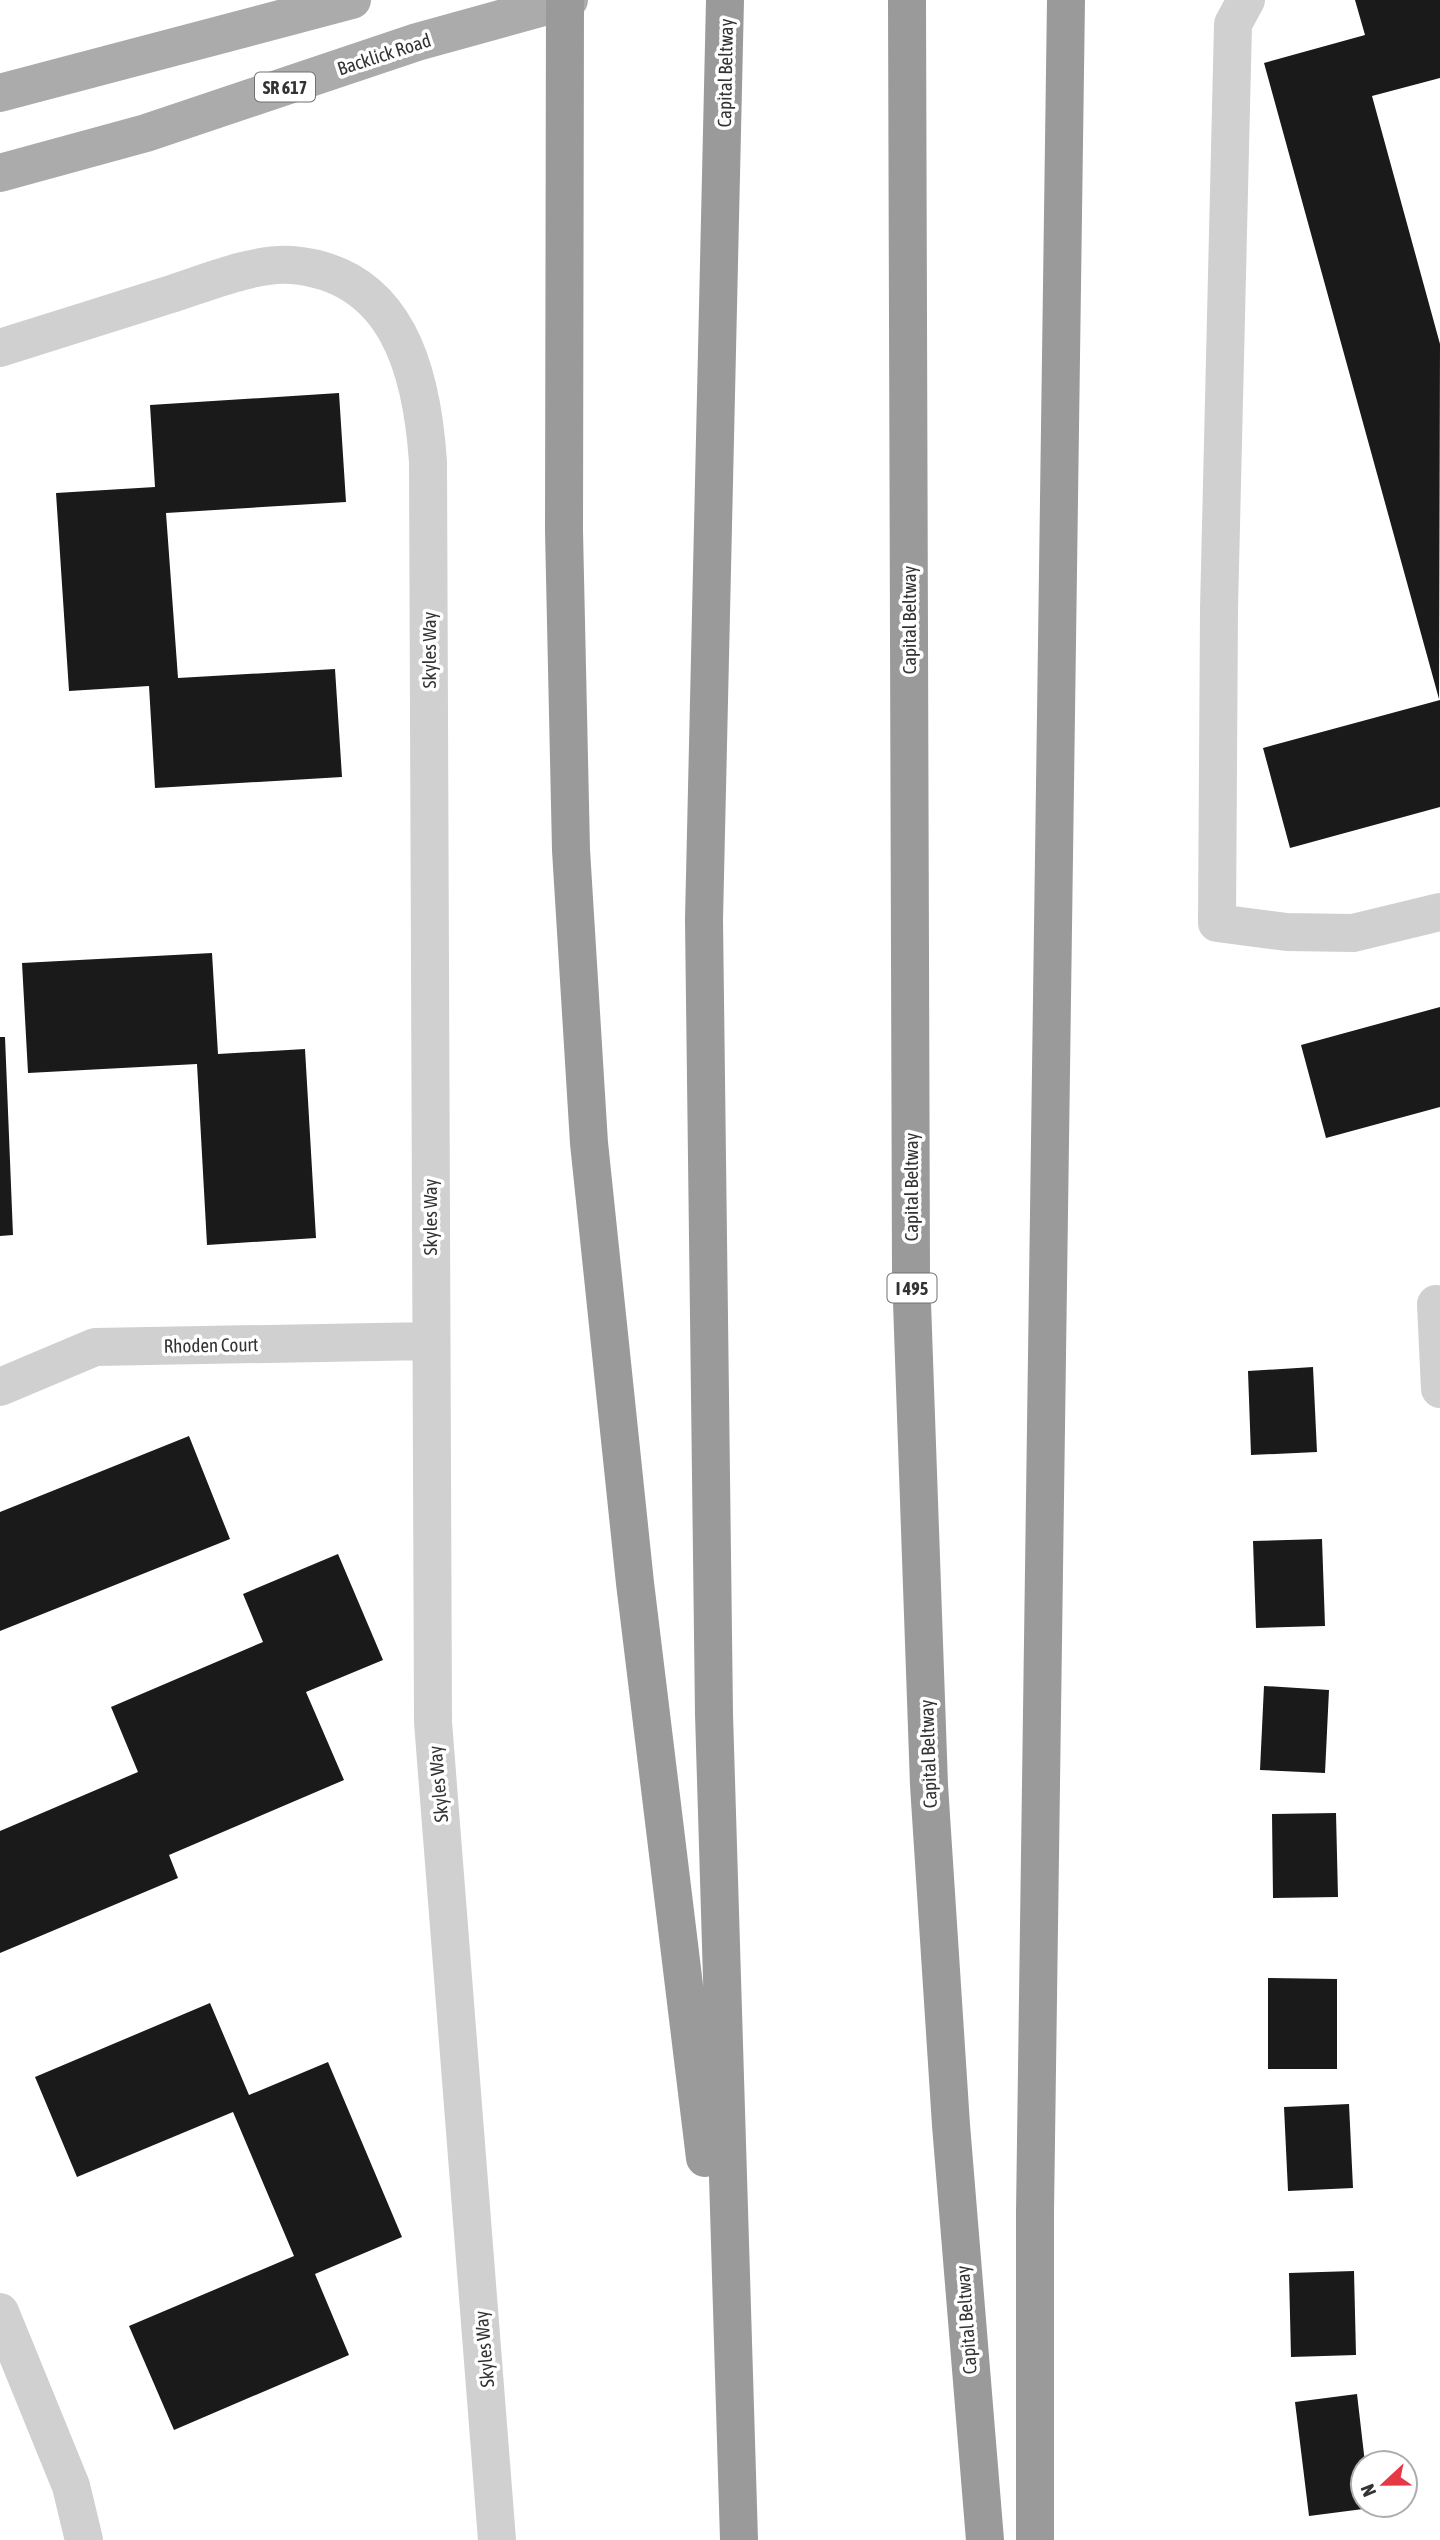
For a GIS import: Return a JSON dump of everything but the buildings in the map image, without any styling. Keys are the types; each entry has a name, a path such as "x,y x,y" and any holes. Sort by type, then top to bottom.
{"highway":[{"path":"567,0 562,133 564,531 571,850 589,1143 635,1583 716,2251 738,2528"},
{"name":"Capital Beltway","path":"725,0 704,920 714,1713 738,2528"},
{"path":"1035,2540 1035,2212 1066,0"},
{"name":"Capital Beltway","path":"907,17 911,1273 929,1785 951,2125 985,2540"}],"main road":[{"path":"0,93 352,0"},
{"name":"Backlick Road","path":"0,173 146,133 417,42 567,0"}],"street":[{"path":"1246,0 1233,24 1219,609 1217,923 1287,932 1353,933 1440,912"},
{"name":"Skyles Way","path":"0,348 243,272 290,264 335,274 362,288 387,312 402,343 426,421 433,1722 497,2540"},
{"path":"1436,1304 1440,1389"},
{"name":"Rhoden Court","path":"0,1387 95,1347 430,1341"},
{"path":"0,2312 71,2486 84,2540"}]}
